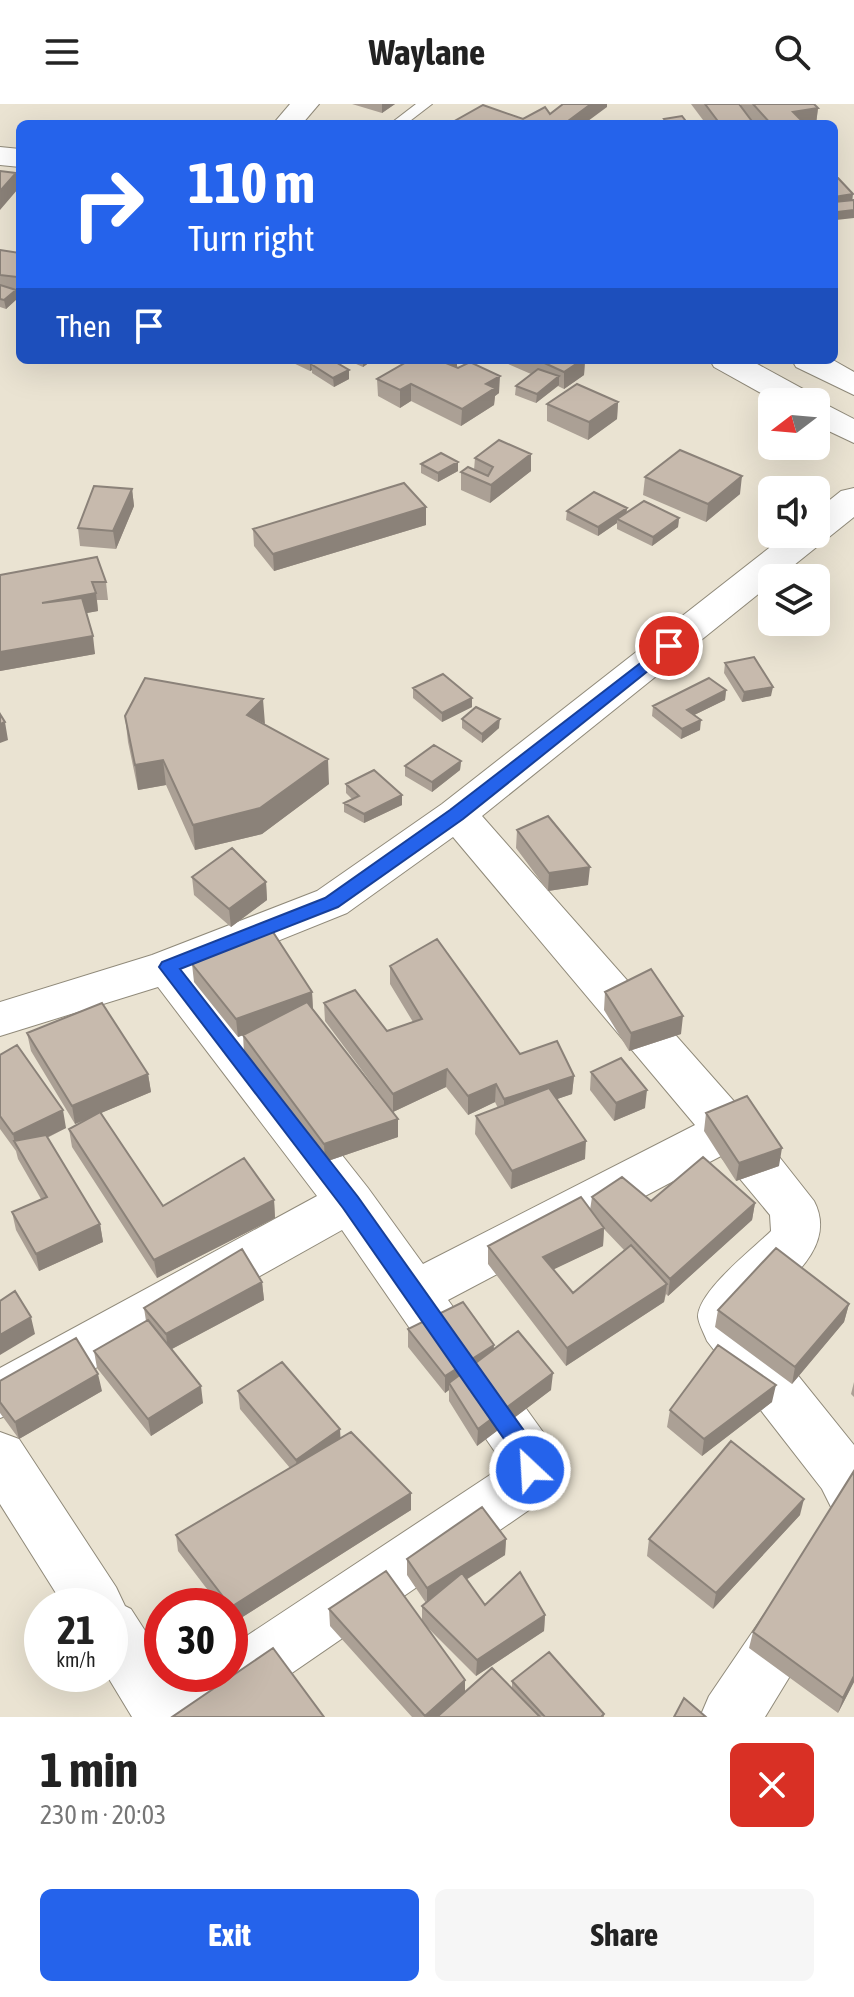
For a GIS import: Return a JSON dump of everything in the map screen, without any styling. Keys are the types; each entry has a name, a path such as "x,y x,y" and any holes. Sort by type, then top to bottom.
{"main road":[{"path":"291,120 305,104"},
{"path":"733,364 777,388"},
{"path":"815,364 854,385"},
{"path":"830,419 854,433"},
{"path":"830,518 854,499"},
{"path":"0,1019 168,967 332,902 457,814 792,548"},
{"path":"457,814 730,1129 788,1201 798,1226 796,1238 729,1305 724,1314 726,1325 842,1472 844,1534 730,1717"},
{"path":"168,967 350,1202 529,1456 530,1470 525,1482 177,1717"},
{"path":"414,1293 730,1129"},
{"path":"0,1395 350,1202"},
{"path":"0,1456 84,1588"},
{"path":"128,1657 166,1717"}],"lane":[{"path":"403,120 425,104"}],"building":[{"path":"563,104 591,104 569,120 456,120 483,105 523,119 545,107 550,114"},
{"path":"705,104 739,104 751,120 717,120"},
{"path":"753,104 814,104 818,108 793,112 801,120 767,120"},
{"path":"682,116 685,120 665,120"},
{"path":"0,171 16,173 0,191"},
{"path":"838,178 853,194 838,196"},
{"path":"854,200 854,210 838,212 838,202"},
{"path":"0,250 16,252 16,277 0,275"},
{"path":"0,285 16,290 4,300 0,299"},
{"path":"311,364 339,364 349,370 333,378"},
{"path":"403,364 448,364 458,368 474,364 500,376 486,384 495,388 462,409 411,384 400,390 377,379"},
{"path":"547,364 576,364 564,372"},
{"path":"538,369 559,376 537,394 516,386"},
{"path":"577,384 618,402 589,422 547,404"},
{"path":"499,440 531,454 491,485 461,472 468,467 488,476 493,467 475,458"},
{"path":"680,450 742,476 708,504 645,477"},
{"path":"441,453 458,462 438,473 421,464"},
{"path":"404,483 426,507 273,554 253,529"},
{"path":"94,486 132,489 113,531 78,528"},
{"path":"594,492 627,508 598,527 567,511"},
{"path":"644,501 679,518 653,537 617,519"},
{"path":"97,557 106,582 92,582 96,593 42,603 82,598 93,636 0,652 0,575"},
{"path":"754,657 773,687 744,692 725,663"},
{"path":"443,674 472,698 442,713 413,688"},
{"path":"145,678 263,699 247,715 328,759 260,808 193,825 163,760 135,765 125,716"},
{"path":"709,678 726,690 687,710 701,720 682,729 653,706"},
{"path":"476,707 500,719 482,734 462,719"},
{"path":"434,745 461,761 432,782 405,766"},
{"path":"374,770 402,795 364,814 344,803 359,796 346,784"},
{"path":"548,816 590,867 549,873 517,830"},
{"path":"232,848 266,882 229,909 192,877"},
{"path":"271,929 312,992 236,1019 192,964"},
{"path":"437,939 520,1054 557,1041 574,1076 504,1099 496,1084 468,1096 447,1069 393,1094 324,1003 355,990 387,1031 422,1019 390,966"},
{"path":"651,969 683,1016 631,1033 605,992"},
{"path":"307,1002 398,1119 324,1144 243,1035"},
{"path":"102,1003 148,1074 72,1106 27,1033"},
{"path":"17,1045 63,1110 13,1134 0,1116 0,1055"},
{"path":"621,1058 647,1090 616,1103 591,1072"},
{"path":"549,1088 586,1141 512,1171 476,1116"},
{"path":"747,1096 782,1148 739,1163 706,1113"},
{"path":"100,1112 163,1206 244,1158 274,1200 154,1260 69,1129"},
{"path":"46,1135 100,1224 36,1254 12,1212 47,1197 14,1141"},
{"path":"703,1157 755,1203 670,1279 592,1197 622,1177 651,1201"},
{"path":"581,1197 604,1228 543,1257 573,1293 631,1245 667,1284 567,1348 488,1246"},
{"path":"776,1248 849,1304 795,1367 718,1310"},
{"path":"242,1249 262,1282 166,1334 144,1308"},
{"path":"15,1291 31,1317 0,1335 0,1301"},
{"path":"463,1302 494,1345 445,1376 408,1329"},
{"path":"148,1320 201,1386 148,1419 94,1351"},
{"path":"518,1331 553,1373 478,1429 449,1383"},
{"path":"76,1338 98,1374 15,1422 0,1402 0,1381"},
{"path":"718,1345 776,1385 704,1439 670,1410"},
{"path":"282,1362 340,1429 296,1460 238,1391"},
{"path":"351,1432 411,1493 248,1596 248,1588 216,1588 176,1535"},
{"path":"731,1441 804,1499 716,1593 649,1539"},
{"path":"854,1471 854,1676 843,1698 753,1632"},
{"path":"482,1507 506,1539 427,1588 407,1559"},
{"path":"386,1571 465,1680 425,1716 329,1609"},
{"path":"520,1572 545,1615 477,1660 422,1606 462,1573 485,1605"},
{"path":"273,1648 324,1717 172,1717 209,1692 248,1692 248,1665"},
{"path":"549,1652 604,1714 601,1717 545,1717 512,1681"},
{"path":"492,1668 540,1717 437,1717"},
{"path":"684,1698 706,1717 674,1717"}],"route":[{"path":"530,1470 529,1456 350,1202 168,967 281,925 332,902 457,814 669,646"}]}
